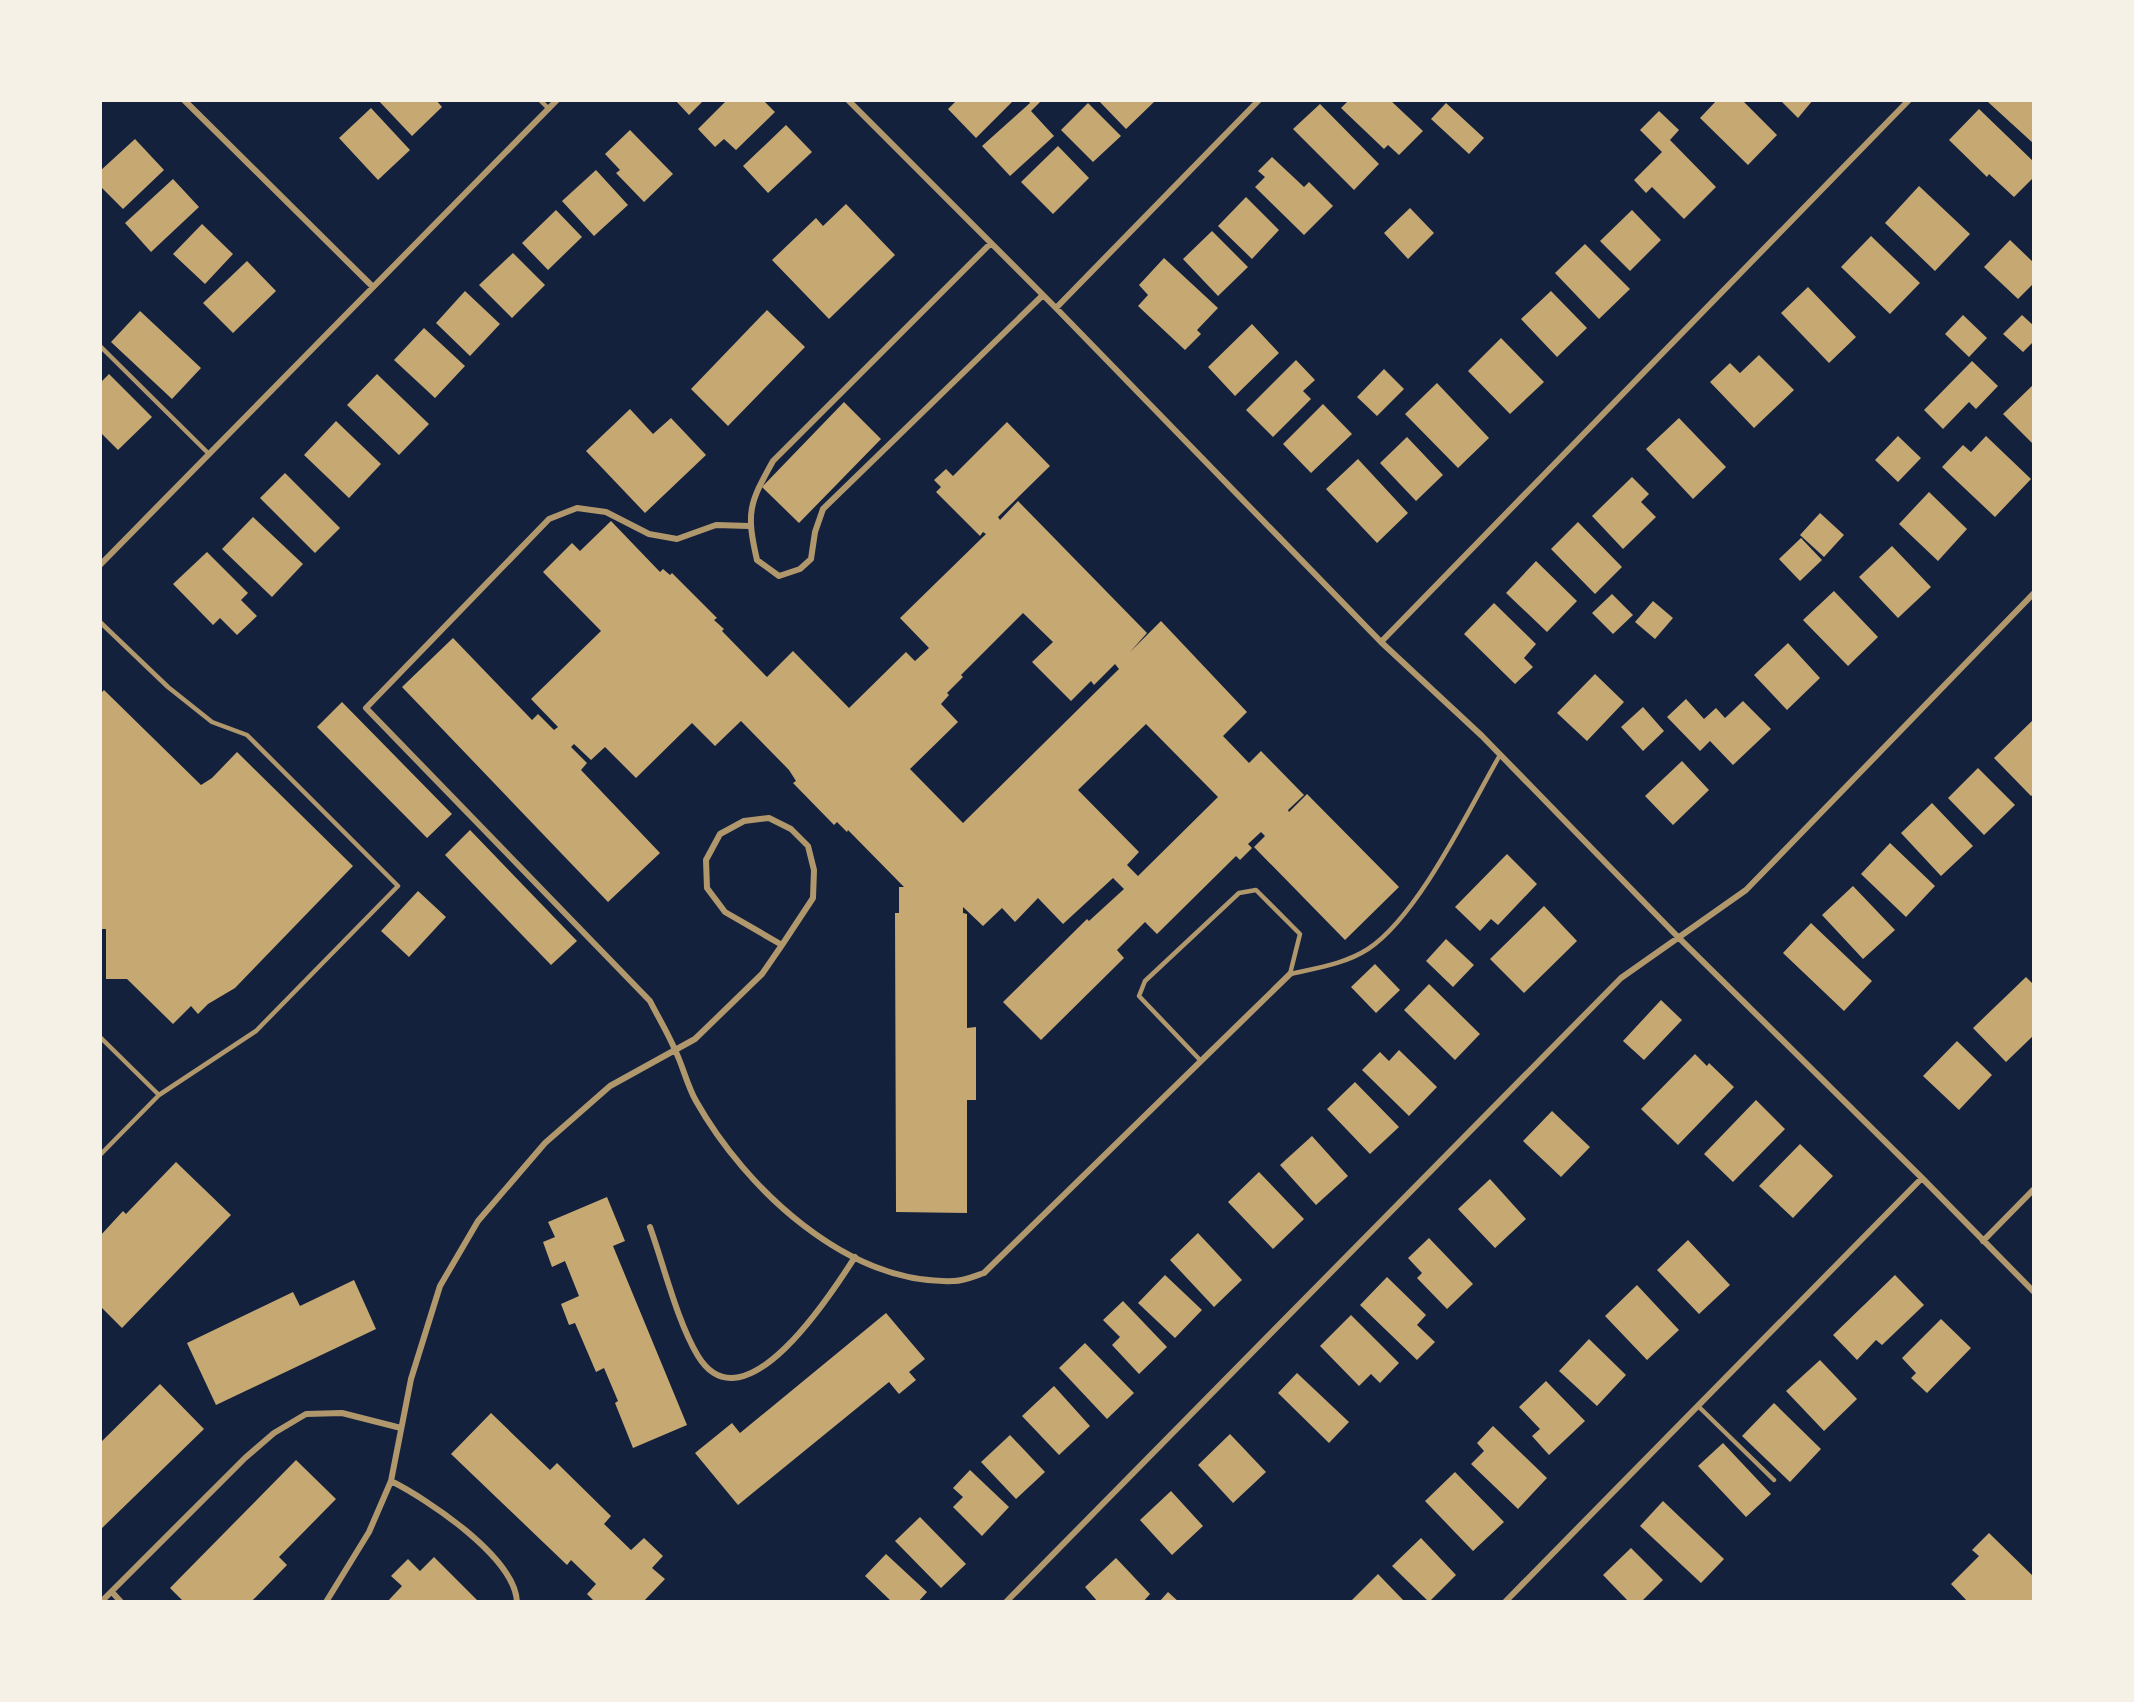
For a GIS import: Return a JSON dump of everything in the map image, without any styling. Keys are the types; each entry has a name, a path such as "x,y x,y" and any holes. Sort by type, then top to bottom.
{"street":[{"path":"184,100 373,287"},
{"path":"100,565 557,100"},
{"path":"848,100 1056,308 1381,642 1500,755 1677,936 2034,1292"},
{"path":"1056,308 1259,100"},
{"path":"1381,642 1909,100"},
{"path":"990,244 773,461 755,494 749,525 757,560 780,576 800,569 811,559 815,532 823,509 1043,295"},
{"path":"749,525 716,525 677,539 649,534 606,512 577,508 549,519 366,708 650,1001 675,1050 696,1100 724,1142 755,1179 791,1215 828,1242 877,1269 912,1278 956,1281 984,1273 1290,974"},
{"path":"1006,1602 1621,978 1677,936 1746,890 2034,593"},
{"path":"326,1602 369,1532 391,1481 411,1379 440,1286 478,1221 545,1143 610,1086 695,1039 762,974 782,945 813,898 814,870 808,846 791,829 769,818 744,821 720,834 706,860 707,888 725,912 782,945"},
{"path":"1505,1602 1922,1178"},
{"path":"1983,1241 2034,1189"},
{"path":"650,1227 699,1358 714,1373 728,1380 747,1376 776,1356 801,1332 855,1257"},
{"path":"101,1602 244,1458 274,1432 306,1414 342,1413 401,1428"},
{"path":"391,1481 423,1497 455,1519 507,1573 516,1593 517,1602"},
{"path":"112,1592 122,1602"}],"lane":[{"path":"540,100 549,109"},
{"path":"100,346 209,454"},
{"path":"100,622 168,687 212,722 247,735 398,886 255,1031 159,1095 100,1155"},
{"path":"1201,1061 1139,996 1145,981 1239,893 1256,890 1300,934 1290,974 1349,959 1370,948 1400,918 1438,866 1500,755"},
{"path":"100,1036 159,1095"},
{"path":"1698,1406 1774,1480"}],"building":[{"path":"378,100 436,100 442,107 412,136"},
{"path":"675,100 704,100 689,115"},
{"path":"727,100 763,100 775,112 736,150 724,139 715,147 698,129"},
{"path":"957,100 1014,100 976,138 948,109"},
{"path":"1028,100 1042,100 1031,111 1054,136 1010,176 982,146 1030,103"},
{"path":"1098,100 1153,100 1154,102 1126,129"},
{"path":"1349,100 1390,100 1423,131 1399,155 1388,145 1384,149 1341,108"},
{"path":"1717,100 1742,100 1777,135 1748,165 1700,118"},
{"path":"1780,100 1813,100 1798,118"},
{"path":"1990,100 2034,100 2034,144 1988,102"},
{"path":"1088,103 1121,136 1093,162 1061,130"},
{"path":"1446,103 1484,138 1469,154 1431,119"},
{"path":"1320,104 1379,164 1354,190 1293,129"},
{"path":"371,108 410,150 378,180 339,138"},
{"path":"1979,109 2034,162 2034,177 2014,197 1989,174 1987,177 1949,140"},
{"path":"1659,111 1679,130 1670,140 1716,187 1684,219 1652,187 1646,193 1634,180 1662,152 1640,130"},
{"path":"786,125 812,152 768,193 743,166"},
{"path":"630,130 673,174 644,202 616,173 620,170 605,154"},
{"path":"135,139 164,170 123,209 100,186 100,171"},
{"path":"1058,146 1089,178 1053,214 1021,182"},
{"path":"1272,157 1304,187 1309,182 1333,206 1304,235 1255,187 1265,177 1258,171"},
{"path":"596,170 628,205 594,236 562,201"},
{"path":"173,179 199,207 151,252 125,223"},
{"path":"1919,186 1970,234 1935,271 1885,223"},
{"path":"1246,197 1279,230 1252,259 1218,226"},
{"path":"846,204 895,255 829,319 772,260 816,218 823,226"},
{"path":"1410,208 1434,233 1408,259 1384,233"},
{"path":"556,210 582,237 548,270 522,243"},
{"path":"1632,210 1661,240 1630,271 1600,241"},
{"path":"202,224 233,254 205,284 173,254"},
{"path":"1212,231 1248,267 1218,296 1183,259"},
{"path":"1871,236 1920,283 1890,314 1841,267"},
{"path":"2010,240 2034,263 2034,283 2018,299 1984,267"},
{"path":"1585,244 1630,289 1599,319 1555,273"},
{"path":"513,253 545,285 512,318 479,285"},
{"path":"1164,258 1218,308 1197,330 1201,334 1185,350 1138,306 1148,295 1139,285"},
{"path":"247,261 276,291 233,333 203,303"},
{"path":"1808,287 1856,337 1829,363 1781,313"},
{"path":"465,291 500,324 470,356 436,323"},
{"path":"1551,291 1587,328 1557,357 1521,319"},
{"path":"767,310 805,347 728,426 691,389"},
{"path":"140,311 201,368 172,399 111,342"},
{"path":"1963,315 1987,338 1969,357 1945,334"},
{"path":"2022,315 2034,326 2034,341 2023,352 2003,334"},
{"path":"1252,324 1279,353 1235,396 1208,367"},
{"path":"424,328 465,366 435,398 394,360"},
{"path":"1501,338 1544,382 1510,414 1468,371"},
{"path":"1759,355 1794,390 1754,428 1710,382 1730,363 1740,373"},
{"path":"1296,360 1315,380 1303,391 1311,399 1273,437 1246,410"},
{"path":"1972,361 1998,386 1976,409 1969,402 1943,429 1924,410"},
{"path":"1384,369 1404,389 1377,416 1357,397"},
{"path":"109,374 152,417 118,450 100,432 100,383"},
{"path":"377,374 429,424 399,455 347,405"},
{"path":"1437,383 1489,438 1458,468 1405,414"},
{"path":"2034,384 2034,445 2003,414"},
{"path":"844,402 881,439 799,523 762,487"},
{"path":"1323,404 1352,434 1311,473 1283,444"},
{"path":"630,409 653,434 671,418 706,455 645,513 586,451"},
{"path":"1679,418 1726,467 1693,499 1646,449"},
{"path":"336,421 381,464 349,498 304,455"},
{"path":"1007,422 1050,466 998,517 1000,520 1018,501 1147,633 1130,652 1161,621 1247,712 1223,736 1249,763 1261,751 1304,795 1288,810 1289,812 1307,794 1399,887 1345,940 1254,847 1265,836 1261,832 1248,844 1252,848 1240,860 1236,856 1157,934 1145,922 1117,950 1124,958 1041,1040 1003,1002 1087,919 1089,921 1124,889 1113,878 1063,924 1038,898 1015,922 1002,908 983,926 963,907 963,913 967,914 967,1028 976,1027 976,1100 967,1100 967,1213 896,1212 895,913 899,913 899,887 904,887 848,830 847,832 837,822 834,825 793,783 796,781 789,770 741,721 715,746 692,723 636,778 605,747 591,760 574,744 571,747 587,763 581,770 660,853 608,902 402,687 453,638 532,720 538,714 554,730 558,727 531,699 601,631 543,572 572,543 580,551 611,521 660,572 663,569 670,575 672,573 717,618 714,620 724,629 722,631 767,677 793,651 849,708 906,652 915,661 929,648 900,618 986,534 983,532 980,536 936,492 941,487 934,480 946,469 953,476","holes":["1023,613 1053,642 1032,662 1071,701 1091,681 1094,685 1115,664 1119,669 963,823 910,769 958,722 941,704 949,695 947,693 963,677 961,675","1146,724 1218,797 1138,876 1127,865 1139,852 1078,790"]},
{"path":"1898,436 1921,458 1898,482 1875,460"},
{"path":"1986,436 2031,479 1995,517 1942,467 1963,445 1971,452"},
{"path":"1407,437 1443,475 1416,501 1380,463"},
{"path":"1358,459 1408,513 1377,543 1326,489"},
{"path":"285,473 340,528 315,553 260,498"},
{"path":"1632,477 1649,494 1641,502 1656,517 1623,549 1592,516"},
{"path":"1929,492 1967,529 1938,561 1899,524"},
{"path":"1820,513 1844,535 1824,557 1800,535"},
{"path":"253,517 303,564 272,597 222,549"},
{"path":"1578,522 1622,567 1595,594 1551,549"},
{"path":"1801,538 1822,560 1800,581 1779,559"},
{"path":"1892,546 1931,587 1898,618 1859,577"},
{"path":"207,552 248,593 241,600 257,616 237,635 220,618 213,625 173,584"},
{"path":"1536,561 1577,601 1547,632 1506,593"},
{"path":"1834,591 1878,637 1848,666 1803,620"},
{"path":"1612,594 1633,615 1613,634 1592,613"},
{"path":"1653,601 1673,618 1655,639 1635,622"},
{"path":"1494,603 1536,644 1524,658 1533,667 1515,684 1464,634"},
{"path":"1788,643 1820,678 1787,710 1754,675"},
{"path":"1595,674 1624,702 1587,741 1557,713"},
{"path":"104,690 201,785 212,778 237,752 353,866 235,988 208,1004 198,1014 191,1006 173,1024 127,979 106,979 106,929 100,929 100,694"},
{"path":"1686,699 1704,719 1716,708 1725,718 1743,701 1771,729 1733,765 1710,741 1700,751 1667,717"},
{"path":"342,702 452,814 427,838 317,727"},
{"path":"1643,707 1664,731 1643,751 1621,727"},
{"path":"2034,719 2034,794 2031,796 1994,758"},
{"path":"1682,761 1709,790 1673,825 1645,796"},
{"path":"1978,768 2015,805 1984,835 1948,798"},
{"path":"1932,803 1973,846 1941,876 1901,833"},
{"path":"470,830 577,941 551,965 445,855"},
{"path":"1890,843 1935,886 1906,917 1861,874"},
{"path":"1507,854 1537,884 1498,925 1491,919 1480,931 1455,907"},
{"path":"1853,886 1895,930 1863,959 1822,915"},
{"path":"418,891 446,917 409,957 381,931"},
{"path":"1544,906 1577,941 1524,993 1490,959"},
{"path":"1811,923 1872,981 1844,1011 1783,953"},
{"path":"1446,939 1474,965 1453,987 1426,961"},
{"path":"1375,964 1400,990 1376,1013 1351,987"},
{"path":"2026,977 2034,985 2034,1035 2006,1062 1973,1028"},
{"path":"1429,984 1480,1034 1455,1060 1404,1010"},
{"path":"1661,1000 1682,1020 1644,1060 1623,1041"},
{"path":"1957,1041 1992,1075 1959,1110 1923,1076"},
{"path":"1399,1050 1437,1087 1409,1116 1362,1070 1380,1052 1389,1061"},
{"path":"1695,1054 1707,1066 1709,1063 1734,1087 1678,1145 1641,1109"},
{"path":"1355,1082 1399,1127 1370,1154 1327,1109"},
{"path":"1756,1100 1785,1129 1733,1182 1704,1154"},
{"path":"1552,1111 1590,1147 1561,1177 1523,1141"},
{"path":"1312,1136 1348,1176 1316,1205 1280,1165"},
{"path":"1800,1144 1833,1176 1793,1218 1759,1186"},
{"path":"176,1162 231,1215 122,1328 100,1306 100,1236 123,1211 126,1214"},
{"path":"1259,1172 1304,1219 1273,1249 1228,1202"},
{"path":"1490,1179 1526,1219 1495,1248 1458,1209"},
{"path":"607,1197 625,1241 613,1246 687,1425 633,1448 615,1403 618,1401 604,1368 596,1372 575,1323 569,1325 561,1304 579,1296 565,1261 552,1267 543,1242 555,1237 548,1222"},
{"path":"1198,1233 1242,1280 1214,1307 1170,1260"},
{"path":"1429,1238 1473,1284 1447,1309 1417,1278 1422,1273 1408,1258"},
{"path":"1688,1240 1730,1285 1699,1314 1657,1270"},
{"path":"1165,1275 1202,1310 1175,1338 1138,1303"},
{"path":"1895,1275 1924,1305 1882,1345 1876,1340 1857,1360 1833,1335"},
{"path":"1387,1277 1426,1315 1417,1325 1435,1342 1417,1360 1360,1305"},
{"path":"354,1280 376,1329 216,1405 187,1343 293,1292 300,1306"},
{"path":"1637,1285 1679,1330 1647,1360 1605,1316"},
{"path":"1123,1301 1167,1347 1139,1374 1112,1345 1120,1337 1103,1320"},
{"path":"886,1313 925,1359 909,1372 916,1380 899,1394 889,1382 738,1505 695,1453 732,1423 740,1433"},
{"path":"1351,1315 1399,1363 1380,1383 1371,1374 1359,1386 1320,1346"},
{"path":"1941,1319 1971,1348 1927,1393 1911,1378 1916,1373 1902,1358"},
{"path":"1589,1339 1626,1375 1597,1406 1559,1371"},
{"path":"1085,1343 1134,1393 1107,1419 1059,1368"},
{"path":"1820,1360 1857,1399 1824,1431 1786,1391"},
{"path":"1297,1373 1349,1422 1329,1443 1278,1393"},
{"path":"1546,1381 1585,1421 1549,1455 1532,1436 1540,1429 1519,1407"},
{"path":"160,1384 204,1429 100,1530 100,1443"},
{"path":"1054,1386 1090,1426 1059,1455 1022,1416"},
{"path":"1774,1403 1821,1449 1790,1482 1742,1436"},
{"path":"491,1413 550,1470 557,1463 611,1516 604,1524 631,1550 644,1538 663,1556 652,1568 665,1579 643,1602 595,1602 587,1594 596,1584 571,1560 567,1565 451,1454"},
{"path":"1493,1426 1547,1478 1518,1509 1471,1464 1484,1451 1477,1443"},
{"path":"1230,1434 1266,1472 1233,1503 1198,1465"},
{"path":"1010,1435 1045,1472 1016,1499 981,1462"},
{"path":"1723,1443 1771,1494 1746,1517 1698,1466"},
{"path":"296,1460 336,1499 279,1557 287,1565 251,1602 184,1602 170,1588"},
{"path":"970,1470 1009,1507 982,1536 953,1507 963,1497 953,1488"},
{"path":"1455,1472 1504,1522 1473,1551 1425,1501"},
{"path":"1171,1491 1203,1526 1172,1555 1140,1520"},
{"path":"1663,1501 1724,1559 1701,1583 1640,1526"},
{"path":"920,1517 966,1564 941,1588 895,1541"},
{"path":"1989,1533 2034,1577 2034,1602 1968,1602 1951,1584 1979,1556 1972,1550"},
{"path":"1421,1538 1456,1575 1429,1602 1392,1566"},
{"path":"1631,1548 1663,1580 1641,1602 1629,1602 1603,1575"},
{"path":"886,1554 927,1592 918,1602 892,1602 865,1576"},
{"path":"434,1557 479,1602 387,1602 402,1586 391,1576 408,1559 420,1571"},
{"path":"1116,1558 1150,1594 1143,1602 1098,1602 1085,1587"},
{"path":"1378,1574 1405,1602 1350,1602"},
{"path":"1168,1592 1179,1602 1159,1602"}]}
